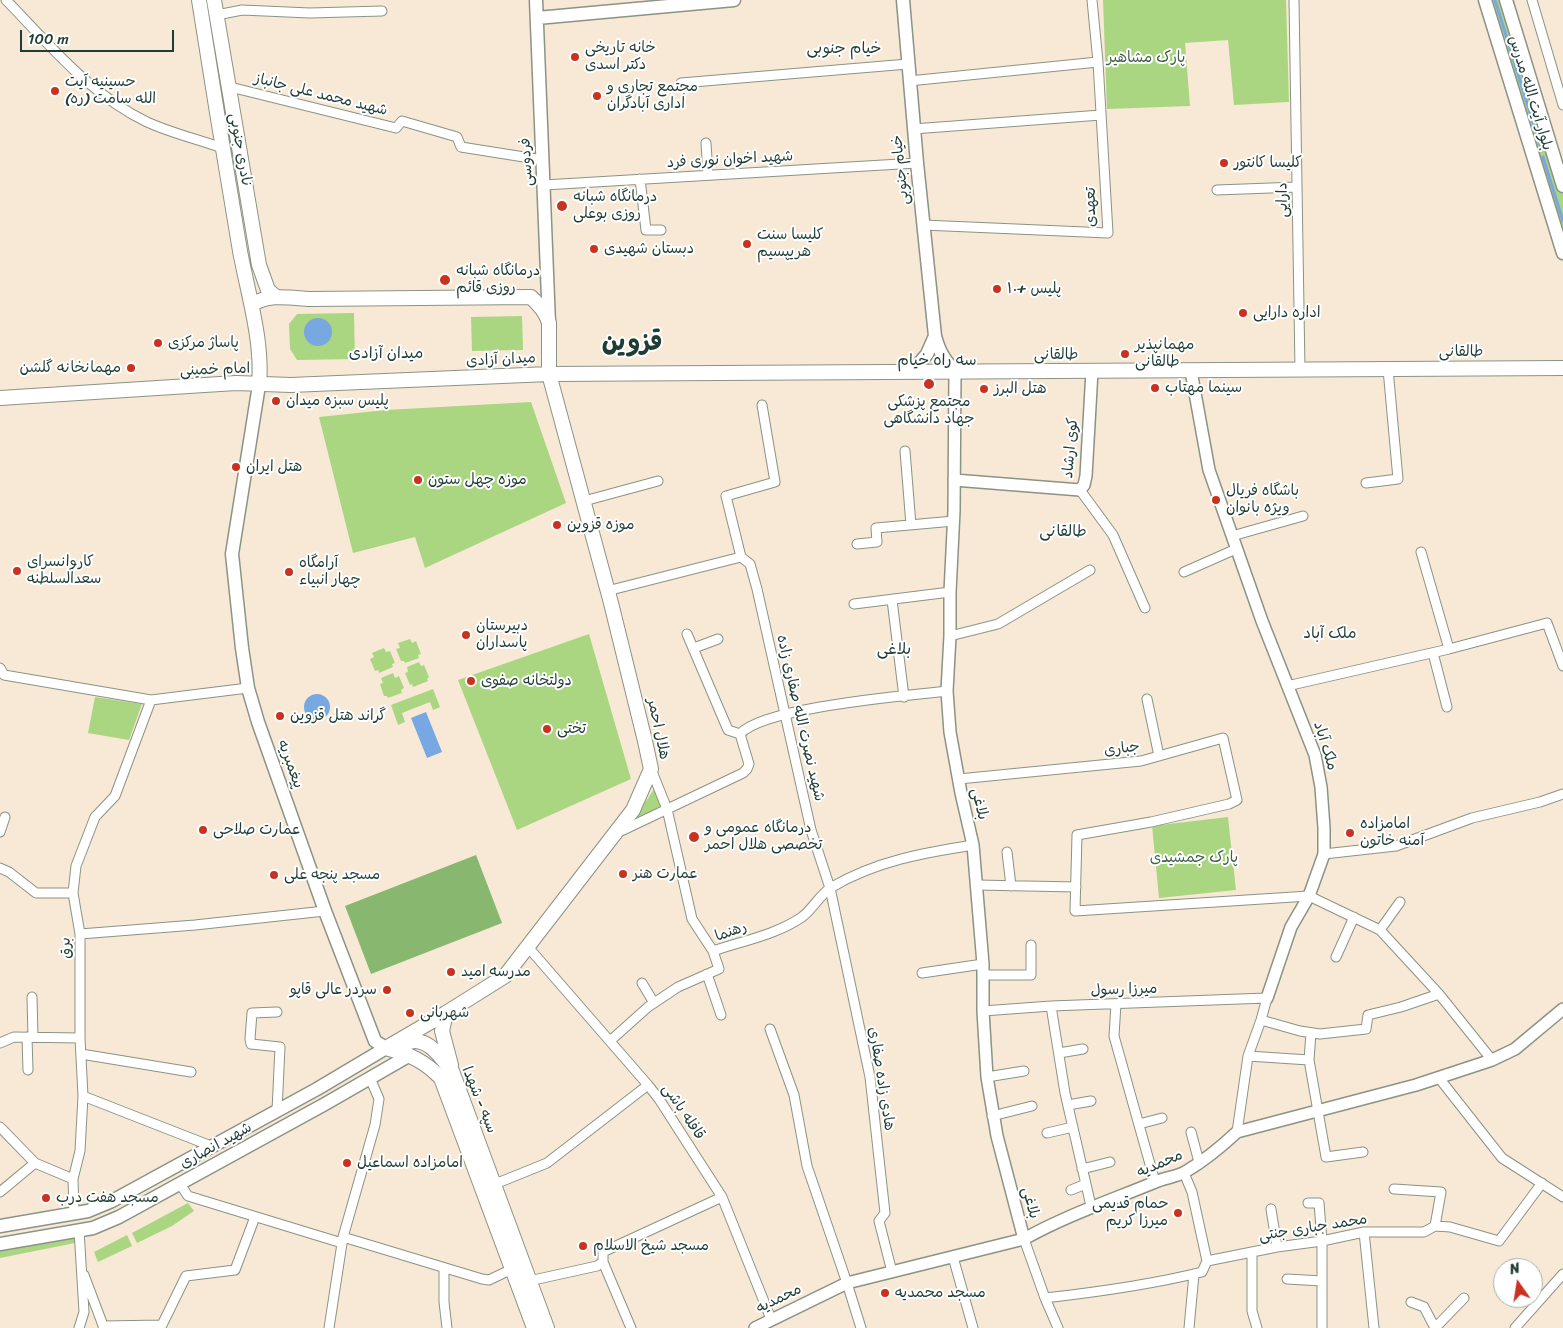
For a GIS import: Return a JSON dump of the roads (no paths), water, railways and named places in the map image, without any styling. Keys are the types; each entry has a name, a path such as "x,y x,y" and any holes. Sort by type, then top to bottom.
{"main road":[{"name":"نادری جنوبی","path":"199,0 222,148 250,299"},
{"name":"نادری جنوبی","path":"214,0 259,265 272,292"},
{"name":"فردوسی","path":"536,0 549,323"},
{"path":"537,18 669,3 734,0"},
{"name":"خیام جنوبی","path":"903,0 909,81 935,336 940,353 945,361 956,371"},
{"name":"بلوار آیت الله مدرس","path":"1485,0 1563,253"},
{"name":"بلوار آیت الله مدرس","path":"1506,0 1563,186"},
{"path":"260,385 261,370 250,299 261,300 272,292 310,299 531,297 543,310 549,323"},
{"name":"میدان آزادی","path":"260,385 549,374 549,323"},
{"path":"912,372 927,354 935,336"},
{"name":"طالقانی","path":"549,374 1562,369"},
{"name":"هلال احمر","path":"419,1035 446,1013 505,976 633,810 650,770 645,741 607,591 549,374"},
{"name":"امام خمینی","path":"0,398 236,383 260,385"},
{"name":"امام خمینی","path":"0,405 236,393 260,385"},
{"name":"پیغمبریه","path":"260,385 232,554 248,688 258,722 375,1041 386,1048"},
{"path":"446,1013 442,1030 452,1071"},
{"path":"386,1048 419,1035"},
{"path":"410,1055 419,1035"},
{"name":"سپه - شهدا","path":"419,1035 452,1071 547,1328"},
{"name":"سپه - شهدا","path":"386,1048 410,1055 428,1065 441,1078 534,1328"},
{"name":"شهید انصاری","path":"0,1226 88,1211 112,1201 317,1089 386,1048"},
{"name":"شهید انصاری","path":"0,1244 93,1228 119,1217 410,1055"},
{"path":"317,1089 325,1104"}],"street":[{"path":"6,0 82,77 109,100 147,122 222,148"},
{"name":"تعهدی","path":"923,225 1108,233 1098,62 1092,0"},
{"name":"دارایی","path":"1294,0 1300,370"},
{"path":"1532,0 1563,105"},
{"path":"217,15 242,10 310,13 382,11"},
{"path":"909,81 1098,62"},
{"path":"681,83 908,64"},
{"name":"شهید محمد علی جانباز","path":"230,87 396,128 402,122 457,137 461,147 543,160"},
{"path":"914,129 1101,115"},
{"path":"706,143 708,175"},
{"name":"شهید اخوان نوری فرد","path":"544,185 917,163"},
{"path":"640,179 646,230 662,230"},
{"path":"1217,190 1297,187"},
{"path":"1366,483 1398,478 1388,369"},
{"name":"بلاغی","path":"956,371 954,521 947,690 950,732 961,793 974,844 983,970 983,1011 987,1077 992,1116 1024,1239"},
{"name":"کوی ارشاد","path":"954,480 1080,490 1084,486 1086,476 1092,371"},
{"name":"ملک آباد","path":"1192,371 1209,470 1236,549 1315,755 1324,828 1324,854 1309,896 1291,927 1267,998 1262,1020 1248,1056 1237,1132"},
{"name":"شهید نصرت الله صفاری زاده","path":"762,405 775,482 726,496 741,557 750,564 757,589 811,830 830,888"},
{"path":"905,451 911,525"},
{"path":"584,501 658,481"},
{"path":"1080,490 1113,535 1145,608"},
{"path":"1232,536 1303,516"},
{"path":"857,544 878,542 876,528 954,521"},
{"path":"1184,572 1236,549"},
{"path":"1421,552 1449,649"},
{"path":"607,591 741,557"},
{"path":"950,636 998,624 1090,570"},
{"path":"854,604 950,592"},
{"path":"892,600 904,697"},
{"path":"1287,686 1433,653 1546,623 1560,650 1563,666"},
{"path":"687,634 728,730 740,734"},
{"path":"694,648 718,639"},
{"path":"1433,653 1447,707"},
{"path":"0,668 4,675 151,700 248,688"},
{"path":"740,734 750,725 785,714 947,690"},
{"name":"برق","path":"74,1213 74,1179 80,1151 83,1096 80,1038 80,934 73,893 76,866 95,817 115,796 151,700"},
{"path":"1148,700 1159,756"},
{"path":"615,834 743,773 749,764 740,734"},
{"name":"جباری","path":"959,779 1141,761 1223,738 1237,800 1229,804 1151,822 1077,835 1076,887"},
{"path":"650,770 667,808 692,919 713,951"},
{"path":"1324,854 1396,846 1472,818 1540,802 1563,794"},
{"path":"0,832 5,816"},
{"path":"830,888 886,862 925,852 974,844"},
{"path":"1007,852 1011,886"},
{"path":"0,868 9,872 36,894 73,893"},
{"path":"977,885 1076,887 1075,911 1309,896 1380,930 1439,994 1492,1060"},
{"name":"رهنما","path":"708,974 719,969 713,951 786,927 804,916 830,888"},
{"name":"هادی زاده صفاری","path":"830,888 870,1077 886,1213 879,1221 892,1272"},
{"path":"1380,930 1400,902"},
{"path":"80,934 195,925 326,911"},
{"path":"1336,957 1354,917"},
{"path":"922,973 983,970 1031,975 1031,945"},
{"name":"قافله باشی","path":"528,947 648,1085 722,1197 771,1319"},
{"path":"610,1041 654,1003 678,987 708,974 720,1015"},
{"path":"642,983 654,1003"},
{"path":"1262,1020 1320,1034 1366,1029 1368,1015 1401,1007 1439,994"},
{"path":"28,1070 32,997"},
{"name":"میرزا رسول","path":"983,1011 1051,1006 1267,998"},
{"path":"1116,1004 1114,1036 1155,1182"},
{"path":"1051,1006 1068,1105 1091,1206"},
{"name":"محمدیه","path":"755,1328 847,1283 1024,1239 1046,1226 1091,1206 1184,1173 1224,1144 1237,1132 1439,1078 1492,1060 1515,1049 1563,1009"},
{"path":"277,1012 252,1013 250,1039 251,1044 280,1047 277,1110"},
{"path":"770,1030 794,1095 807,1166 861,1328"},
{"path":"1312,1033 1309,1060 1326,1157 1364,1152"},
{"path":"0,1043 14,1037 80,1038"},
{"path":"1059,1053 1083,1049"},
{"path":"81,1054 191,1072"},
{"path":"1248,1056 1309,1060"},
{"path":"987,1077 1024,1071"},
{"path":"329,1328 342,1240 376,1125 379,1099 370,1078"},
{"path":"1439,1078 1502,1158 1563,1197"},
{"path":"495,1184 547,1162 648,1085"},
{"path":"83,1096 211,1146"},
{"path":"1068,1105 1091,1101"},
{"path":"992,1116 1032,1106"},
{"path":"1139,1124 1162,1118"},
{"path":"0,1128 36,1163 74,1179"},
{"path":"1047,1133 1073,1128"},
{"path":"1191,1132 1200,1162"},
{"path":"1082,1169 1110,1162"},
{"path":"0,1192 36,1163"},
{"path":"1045,1298 1126,1288 1202,1272 1207,1261 1194,1200 1184,1173"},
{"name":"محمد جباری جنتی","path":"1207,1261 1364,1232 1424,1232 1435,1226 1450,1227 1499,1241 1542,1183"},
{"path":"180,1184 188,1196 255,1217 488,1280 512,1269"},
{"path":"1070,1190 1086,1184"},
{"path":"1394,1189 1440,1192 1435,1226"},
{"path":"631,1328 603,1262 603,1252 722,1197"},
{"path":"1308,1203 1319,1203 1322,1241 1322,1328"},
{"path":"1271,1210 1277,1247"},
{"path":"81,1268 104,1327 162,1324 186,1276 235,1270 255,1217"},
{"path":"79,1230 84,1312 79,1328"},
{"path":"1364,1232 1374,1328"},
{"path":"1024,1239 1058,1328"},
{"path":"1252,1252 1252,1311 1257,1328"},
{"path":"953,1257 973,1328"},
{"path":"529,1281 597,1266 603,1262"},
{"path":"444,1268 444,1302 447,1328"},
{"path":"1189,1328 1194,1274"},
{"path":"1515,1328 1563,1274"},
{"path":"1287,1279 1322,1281"},
{"path":"1411,1302 1424,1308 1435,1328 1464,1298"}],"water":[{"path":"318,318 328,322 332,332 328,342 318,346 308,342 304,332 308,322"},
{"path":"317,694 326,698 330,707 326,716 317,720 308,716 304,707 308,698"},
{"path":"426,712 442,752 427,758 411,718"}],"waterway":[{"path":"1495,0 1541,148"},
{"path":"1543,157 1563,221"}],"place":[{"name":"خانه تاریخی دکتر اسدی","path":"575,57"},
{"name":"حسینیه آیت الله سامت (ره)","path":"55,91"},
{"name":"مجتمع تجاری و اداری آبادگران","path":"597,96"},
{"name":"کلیسا کانتور","path":"1224,163"},
{"name":"درمانگاه شبانه روزی بوعلی","path":"562,206"},
{"name":"کلیسا سنت هریپسیم","path":"747,244"},
{"name":"دبستان شهیدی","path":"594,249"},
{"name":"درمانگاه شبانه روزی قائم","path":"445,280"},
{"name":"پلیس +۱۰","path":"997,289"},
{"name":"اداره دارایی","path":"1243,313"},
{"name":"پاساژ مرکزی","path":"158,343"},
{"name":"مهمانپذیر طالقانی","path":"1125,354"},
{"name":"مهمانخانه گلشن","path":"131,368"},
{"name":"مجتمع پزشکی جهاد دانشگاهی","path":"929,384"},
{"name":"سینما مهتاب","path":"1155,388"},
{"name":"هتل البرز","path":"984,389"},
{"name":"پلیس سبزه میدان","path":"276,401"},
{"name":"هتل ایران","path":"236,467"},
{"name":"موزه چهل ستون","path":"418,480"},
{"name":"باشگاه فریال ویژه بانوان","path":"1216,500"},
{"name":"موزه قزوین","path":"557,525"},
{"name":"کاروانسرای سعدالسلطنه","path":"17,571"},
{"name":"آرامگاه چهار انبیاء","path":"289,572"},
{"name":"دبیرستان پاسداران","path":"466,635"},
{"name":"دولتخانه صفوی","path":"471,681"},
{"name":"گراند هتل قزوین","path":"280,716"},
{"name":"تختی","path":"547,729"},
{"name":"عمارت صلاحی","path":"203,830"},
{"name":"امامزاده آمنه خاتون","path":"1350,833"},
{"name":"درمانگاه عمومی و تخصصی هلال احمر","path":"694,837"},
{"name":"عمارت هنر","path":"623,874"},
{"name":"مسجد پنجه علی","path":"274,875"},
{"name":"مدرسه امید","path":"451,972"},
{"name":"سردر عالی قاپو","path":"387,990"},
{"name":"شهربانی","path":"410,1013"},
{"name":"امامزاده اسماعیل","path":"347,1163"},
{"name":"مسجد هفت درب","path":"46,1198"},
{"name":"حمام قدیمی میرزا کریم","path":"1178,1213"},
{"name":"مسجد شیخ الاسلام","path":"583,1246"},
{"name":"مسجد محمدیه","path":"885,1293"}],"district":[{"name":"خیام جنوبی","path":"844,49"},
{"name":"قزوین","path":"632,344"},
{"name":"میدان آزادی","path":"386,354"},
{"name":"سه راه خیام","path":"937,361"},
{"name":"طالقانی","path":"1063,532"},
{"name":"ملک آباد","path":"1330,634"},
{"name":"بلاغی","path":"894,650"}],"park label":[{"name":"پارک مشاهیر","path":"1146,58"},
{"name":"پارک جمشیدی","path":"1194,858"}]}
